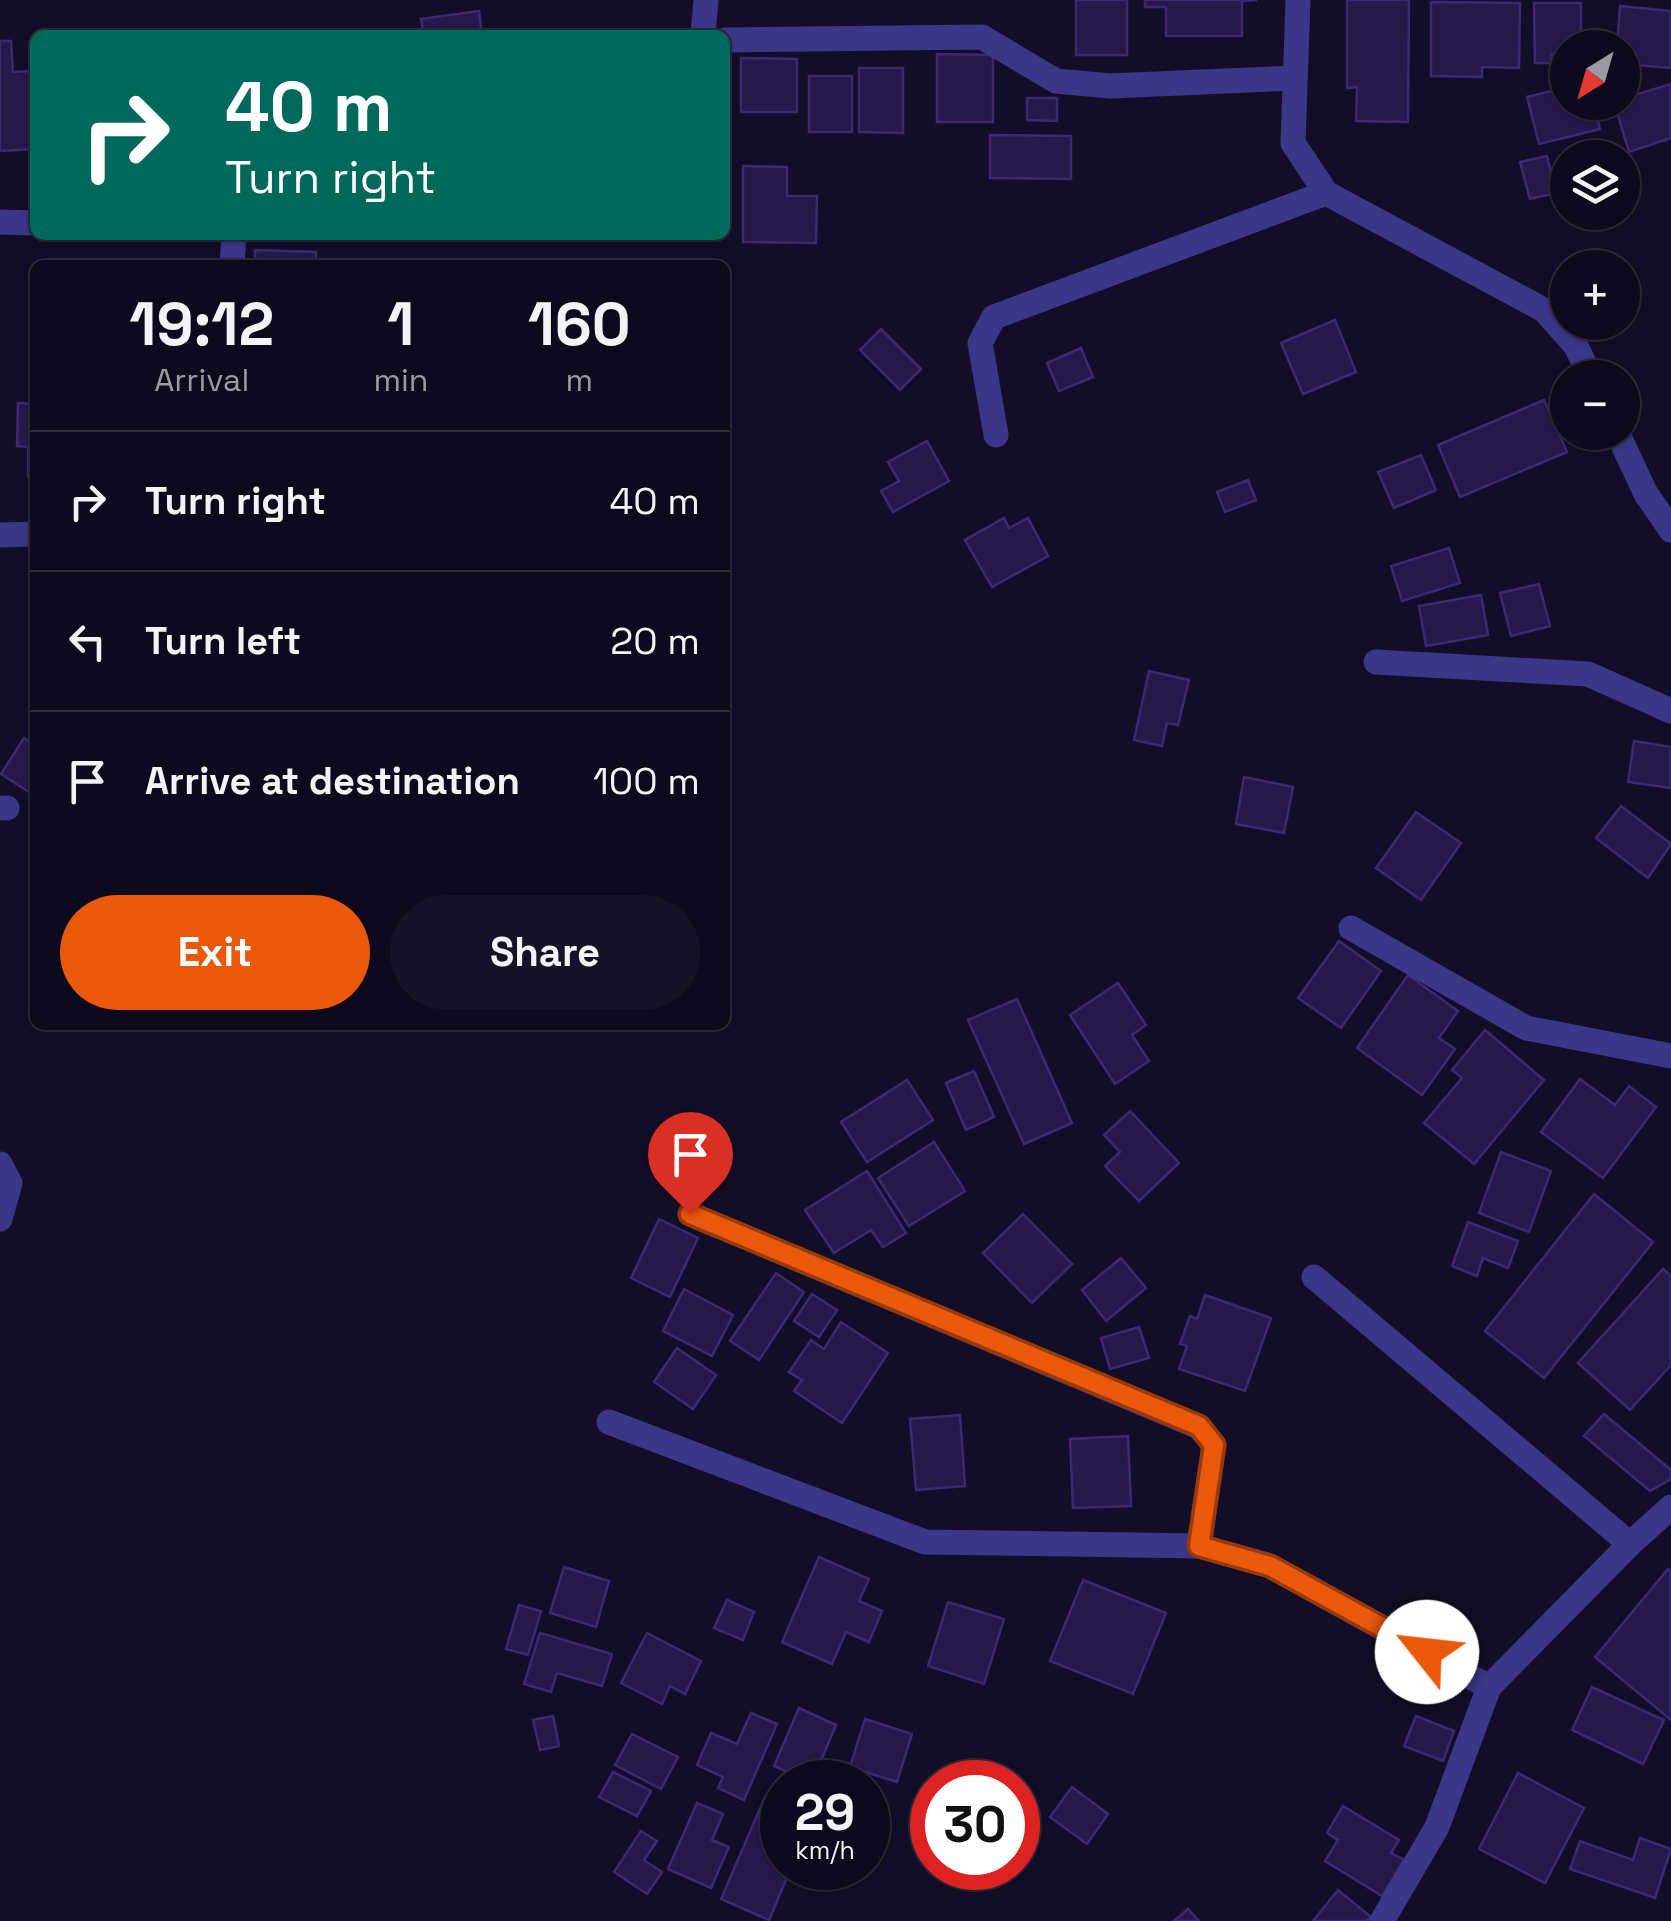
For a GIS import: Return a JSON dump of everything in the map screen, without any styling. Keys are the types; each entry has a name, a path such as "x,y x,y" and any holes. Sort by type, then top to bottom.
{"street":[{"path":"703,30 706,0"},
{"path":"1298,0 1292,143 1326,193 1544,310 1576,346 1583,360"},
{"path":"730,40 982,37 1056,81 1110,86 1295,78"},
{"path":"996,436 980,343 994,317 1326,193"},
{"path":"0,222 30,223"},
{"path":"1625,450 1646,494 1671,530"},
{"path":"0,535 30,534"},
{"path":"1376,662 1588,674 1671,711"},
{"path":"1352,928 1526,1028 1671,1056"},
{"path":"0,1164 10,1183 0,1219"},
{"path":"690,1214 1199,1426 1214,1445 1199,1546"},
{"path":"1314,1277 1630,1544"},
{"path":"608,1422 925,1542 1199,1546 1270,1566 1489,1687"},
{"path":"1382,1921 1438,1827 1489,1687 1671,1507"}],"building":[{"path":"1076,0 1127,0 1127,55 1076,55"},
{"path":"1145,0 1257,0 1242,1 1242,36 1166,36 1166,7 1145,7"},
{"path":"1347,0 1409,0 1408,122 1356,121 1357,87 1347,88"},
{"path":"1431,2 1520,3 1519,68 1482,67 1482,77 1431,76"},
{"path":"1534,3 1581,3 1581,30 1550,30 1550,63 1535,63"},
{"path":"1620,6 1671,11 1671,68 1640,65 1640,30 1618,30"},
{"path":"479,11 481,30 423,30 421,19"},
{"path":"0,41 11,41 13,72 30,71 30,149 0,151"},
{"path":"937,54 993,55 993,122 937,122"},
{"path":"741,58 797,59 797,112 741,112"},
{"path":"859,68 903,68 903,133 859,132"},
{"path":"809,76 852,76 852,132 809,132"},
{"path":"1671,84 1671,138 1640,148 1640,140 1625,140 1619,120 1640,120 1640,93"},
{"path":"1550,91 1550,120 1598,120 1600,129 1539,144 1527,97"},
{"path":"1027,98 1057,98 1057,121 1027,120"},
{"path":"990,135 1071,136 1071,179 990,178"},
{"path":"1547,156 1550,194 1530,199 1520,162"},
{"path":"743,166 787,167 787,196 817,196 816,243 743,242"},
{"path":"255,250 316,252 316,260 255,260"},
{"path":"1335,320 1356,372 1303,394 1281,343"},
{"path":"881,329 921,369 900,390 860,350"},
{"path":"1081,348 1093,377 1059,391 1047,363"},
{"path":"1544,400 1550,414 1550,450 1567,452 1460,497 1438,445"},
{"path":"18,403 30,404 30,476 28,447 17,446"},
{"path":"927,441 949,481 893,512 881,491 899,481 888,462"},
{"path":"1421,455 1436,490 1394,508 1378,472"},
{"path":"1248,480 1256,500 1225,512 1217,492"},
{"path":"1004,518 1009,528 1028,518 1048,556 992,587 965,540"},
{"path":"1449,548 1460,583 1402,601 1391,566"},
{"path":"1539,584 1550,626 1511,636 1500,593"},
{"path":"1481,595 1488,635 1426,646 1419,606"},
{"path":"1149,671 1189,680 1178,725 1167,723 1162,746 1134,740"},
{"path":"24,738 30,742 30,793 1,774"},
{"path":"1634,741 1671,747 1671,788 1628,782"},
{"path":"1244,777 1293,787 1284,833 1236,824"},
{"path":"1621,806 1671,844 1648,878 1596,838"},
{"path":"1416,812 1461,843 1421,900 1376,868"},
{"path":"1339,941 1381,971 1341,1028 1298,998"},
{"path":"1408,975 1458,1011 1439,1038 1455,1049 1422,1095 1357,1048"},
{"path":"1118,983 1146,1025 1132,1035 1149,1061 1115,1084 1070,1015"},
{"path":"1017,999 1072,1123 1024,1144 968,1020"},
{"path":"1485,1030 1544,1080 1474,1164 1424,1123 1462,1078 1452,1070"},
{"path":"974,1071 994,1117 966,1130 946,1083"},
{"path":"1580,1079 1615,1105 1629,1086 1656,1107 1603,1178 1541,1132"},
{"path":"907,1080 933,1120 867,1162 841,1122"},
{"path":"1130,1111 1179,1163 1139,1201 1105,1166 1120,1152 1104,1135"},
{"path":"934,1142 965,1191 909,1226 878,1178"},
{"path":"1501,1152 1551,1171 1529,1232 1479,1213"},
{"path":"867,1171 906,1233 883,1247 871,1230 834,1253 805,1210"},
{"path":"1594,1194 1653,1242 1544,1378 1485,1331"},
{"path":"1023,1214 1072,1264 1032,1303 983,1253"},
{"path":"659,1219 698,1238 670,1297 631,1278"},
{"path":"1468,1222 1518,1241 1508,1268 1483,1258 1477,1276 1452,1266"},
{"path":"1121,1258 1146,1288 1106,1321 1082,1290"},
{"path":"1663,1269 1671,1276 1671,1365 1630,1410 1578,1363"},
{"path":"776,1273 804,1292 759,1360 730,1341"},
{"path":"684,1289 733,1315 712,1356 663,1331"},
{"path":"812,1294 837,1310 819,1337 794,1321"},
{"path":"1205,1295 1271,1318 1245,1391 1179,1369 1187,1346 1180,1344 1190,1316 1197,1319"},
{"path":"841,1322 888,1353 842,1423 794,1391 802,1380 789,1372 811,1340 824,1349"},
{"path":"1139,1327 1149,1358 1110,1369 1101,1338"},
{"path":"677,1348 716,1375 693,1409 654,1382"},
{"path":"1604,1414 1671,1470 1671,1479 1650,1491 1584,1436"},
{"path":"960,1415 965,1486 916,1490 910,1419"},
{"path":"1128,1436 1131,1506 1073,1508 1070,1439"},
{"path":"819,1557 869,1579 859,1601 882,1611 869,1642 846,1632 832,1664 782,1642"},
{"path":"564,1567 609,1581 596,1627 550,1613"},
{"path":"1668,1569 1671,1571 1671,1720 1595,1657"},
{"path":"1083,1580 1166,1613 1133,1694 1050,1661"},
{"path":"727,1600 754,1612 743,1640 714,1628"},
{"path":"948,1602 1004,1619 984,1684 928,1666"},
{"path":"519,1605 541,1611 528,1655 506,1649"},
{"path":"540,1633 612,1654 602,1686 557,1673 551,1692 524,1684"},
{"path":"647,1633 701,1661 685,1694 670,1686 662,1704 621,1683"},
{"path":"1592,1687 1664,1720 1643,1764 1572,1730"},
{"path":"799,1708 836,1725 821,1760 777,1760"},
{"path":"751,1713 777,1724 744,1800 718,1788 723,1777 697,1765 711,1733 737,1744"},
{"path":"553,1716 559,1746 540,1750 533,1720"},
{"path":"1416,1716 1454,1731 1443,1761 1404,1746"},
{"path":"865,1719 912,1734 897,1782 890,1780 890,1760 852,1760"},
{"path":"632,1734 678,1757 661,1789 615,1765"},
{"path":"613,1772 651,1791 637,1816 599,1797"},
{"path":"1518,1773 1584,1808 1545,1883 1479,1849"},
{"path":"1072,1787 1108,1814 1087,1844 1050,1817"},
{"path":"697,1803 723,1814 712,1840 729,1847 711,1888 668,1869"},
{"path":"1343,1806 1399,1840 1391,1853 1404,1860 1382,1896 1325,1861 1338,1840 1327,1833"},
{"path":"760,1809 760,1890 782,1890 769,1920 721,1899"},
{"path":"641,1831 657,1841 644,1860 662,1872 647,1894 614,1872"},
{"path":"1640,1838 1671,1849 1655,1898 1570,1869 1580,1841 1633,1860"},
{"path":"1338,1890 1371,1917 1367,1921 1313,1921"},
{"path":"1188,1909 1199,1921 1174,1921"}],"route":[{"path":"690,1214 1199,1426 1214,1445 1199,1546 1270,1566 1427,1652"}]}
